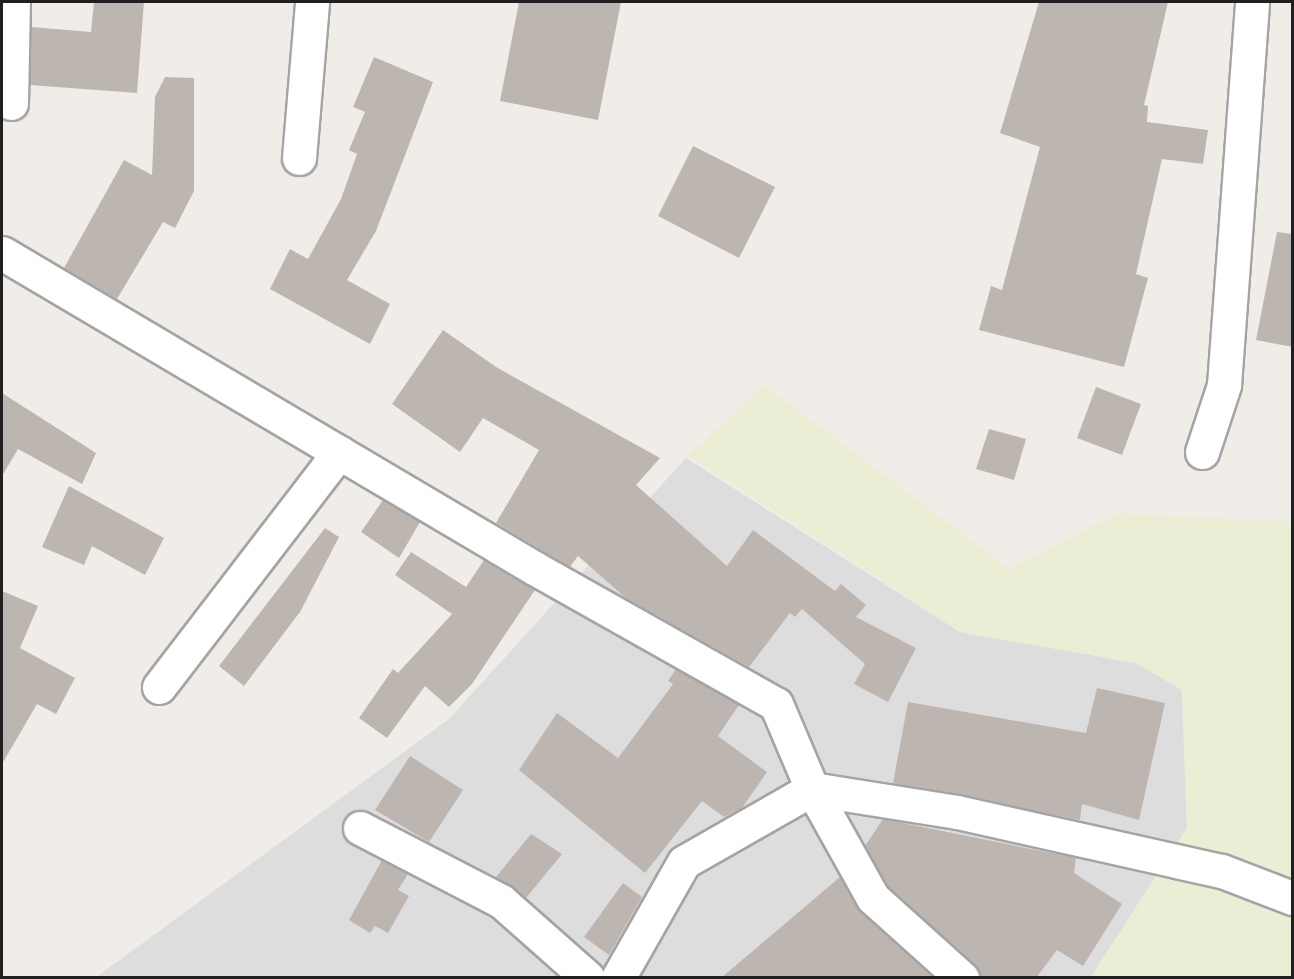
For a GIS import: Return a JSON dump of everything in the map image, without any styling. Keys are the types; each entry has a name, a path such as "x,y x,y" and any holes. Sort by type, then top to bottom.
{"street":[{"path":"11,103 13,2"},
{"path":"299,158 312,2"},
{"path":"1202,452 1224,385 1252,2"},
{"path":"2,253 339,453 776,704 812,789 873,898 962,978"},
{"path":"159,687 339,453"},
{"path":"618,978 684,862 812,789 957,812 1222,871 1293,898"},
{"path":"360,828 501,901 588,978"}],"shaded area":[{"path":"686,458 960,632 1136,663 1182,690 1187,828 1091,977 95,978 449,719"}],"green space":[{"path":"764,385 1009,568 1118,513 1292,522 1292,977 1091,977 1187,828 1182,689 1136,663 960,632 688,455"}],"building":[{"path":"94,2 144,2 137,93 30,85 31,27 91,32"},
{"path":"519,2 621,2 598,120 500,101"},
{"path":"1039,2 1168,2 1144,105 1148,106 1147,122 1208,130 1203,164 1162,159 1136,274 1148,278 1124,367 979,330 991,286 1002,290 1040,147 1000,133"},
{"path":"374,57 433,82 376,231 347,280 390,304 370,344 270,289 290,249 308,259 341,199 357,154 349,150 365,112 353,107"},
{"path":"165,77 194,78 194,191 175,228 163,222 117,299 64,268 124,160 152,175 155,97"},
{"path":"693,146 775,187 739,258 658,216"},
{"path":"1277,232 1293,234 1293,347 1256,340"},
{"path":"443,330 496,367 660,458 636,485 727,566 753,530 835,591 841,584 866,605 856,617 916,648 888,702 854,684 865,664 802,609 795,617 790,613 749,667 627,599 578,556 570,567 496,523 539,450 483,418 460,452 392,404"},
{"path":"1096,387 1141,404 1122,455 1077,438"},
{"path":"2,393 96,453 82,484 18,449 2,476"},
{"path":"989,429 1026,439 1014,480 976,469"},
{"path":"69,486 164,538 145,575 92,546 84,565 42,547"},
{"path":"383,500 420,522 399,558 361,532"},
{"path":"325,528 339,537 300,612 244,686 219,666"},
{"path":"411,552 466,587 484,560 535,590 472,684 449,707 425,686 387,738 359,718 393,669 398,673 452,614 395,575"},
{"path":"2,591 38,606 20,648 75,678 56,714 37,704 2,764"},
{"path":"676,669 739,705 718,736 767,772 742,808 724,817 702,801 645,873 519,770 557,713 618,758 673,684 668,681"},
{"path":"1097,688 1165,703 1139,820 1082,804 1080,820 893,783 908,702 1086,733"},
{"path":"410,756 463,790 429,842 375,810"},
{"path":"883,819 1076,858 1074,873 1122,904 1083,966 1057,950 1036,978 980,978 975,964 888,886 865,846"},
{"path":"531,834 562,854 526,898 496,877"},
{"path":"382,860 408,874 398,890 409,896 388,933 375,926 370,933 349,920"},
{"path":"840,877 860,912 933,978 721,978"},
{"path":"623,883 642,897 609,955 584,937"}]}
